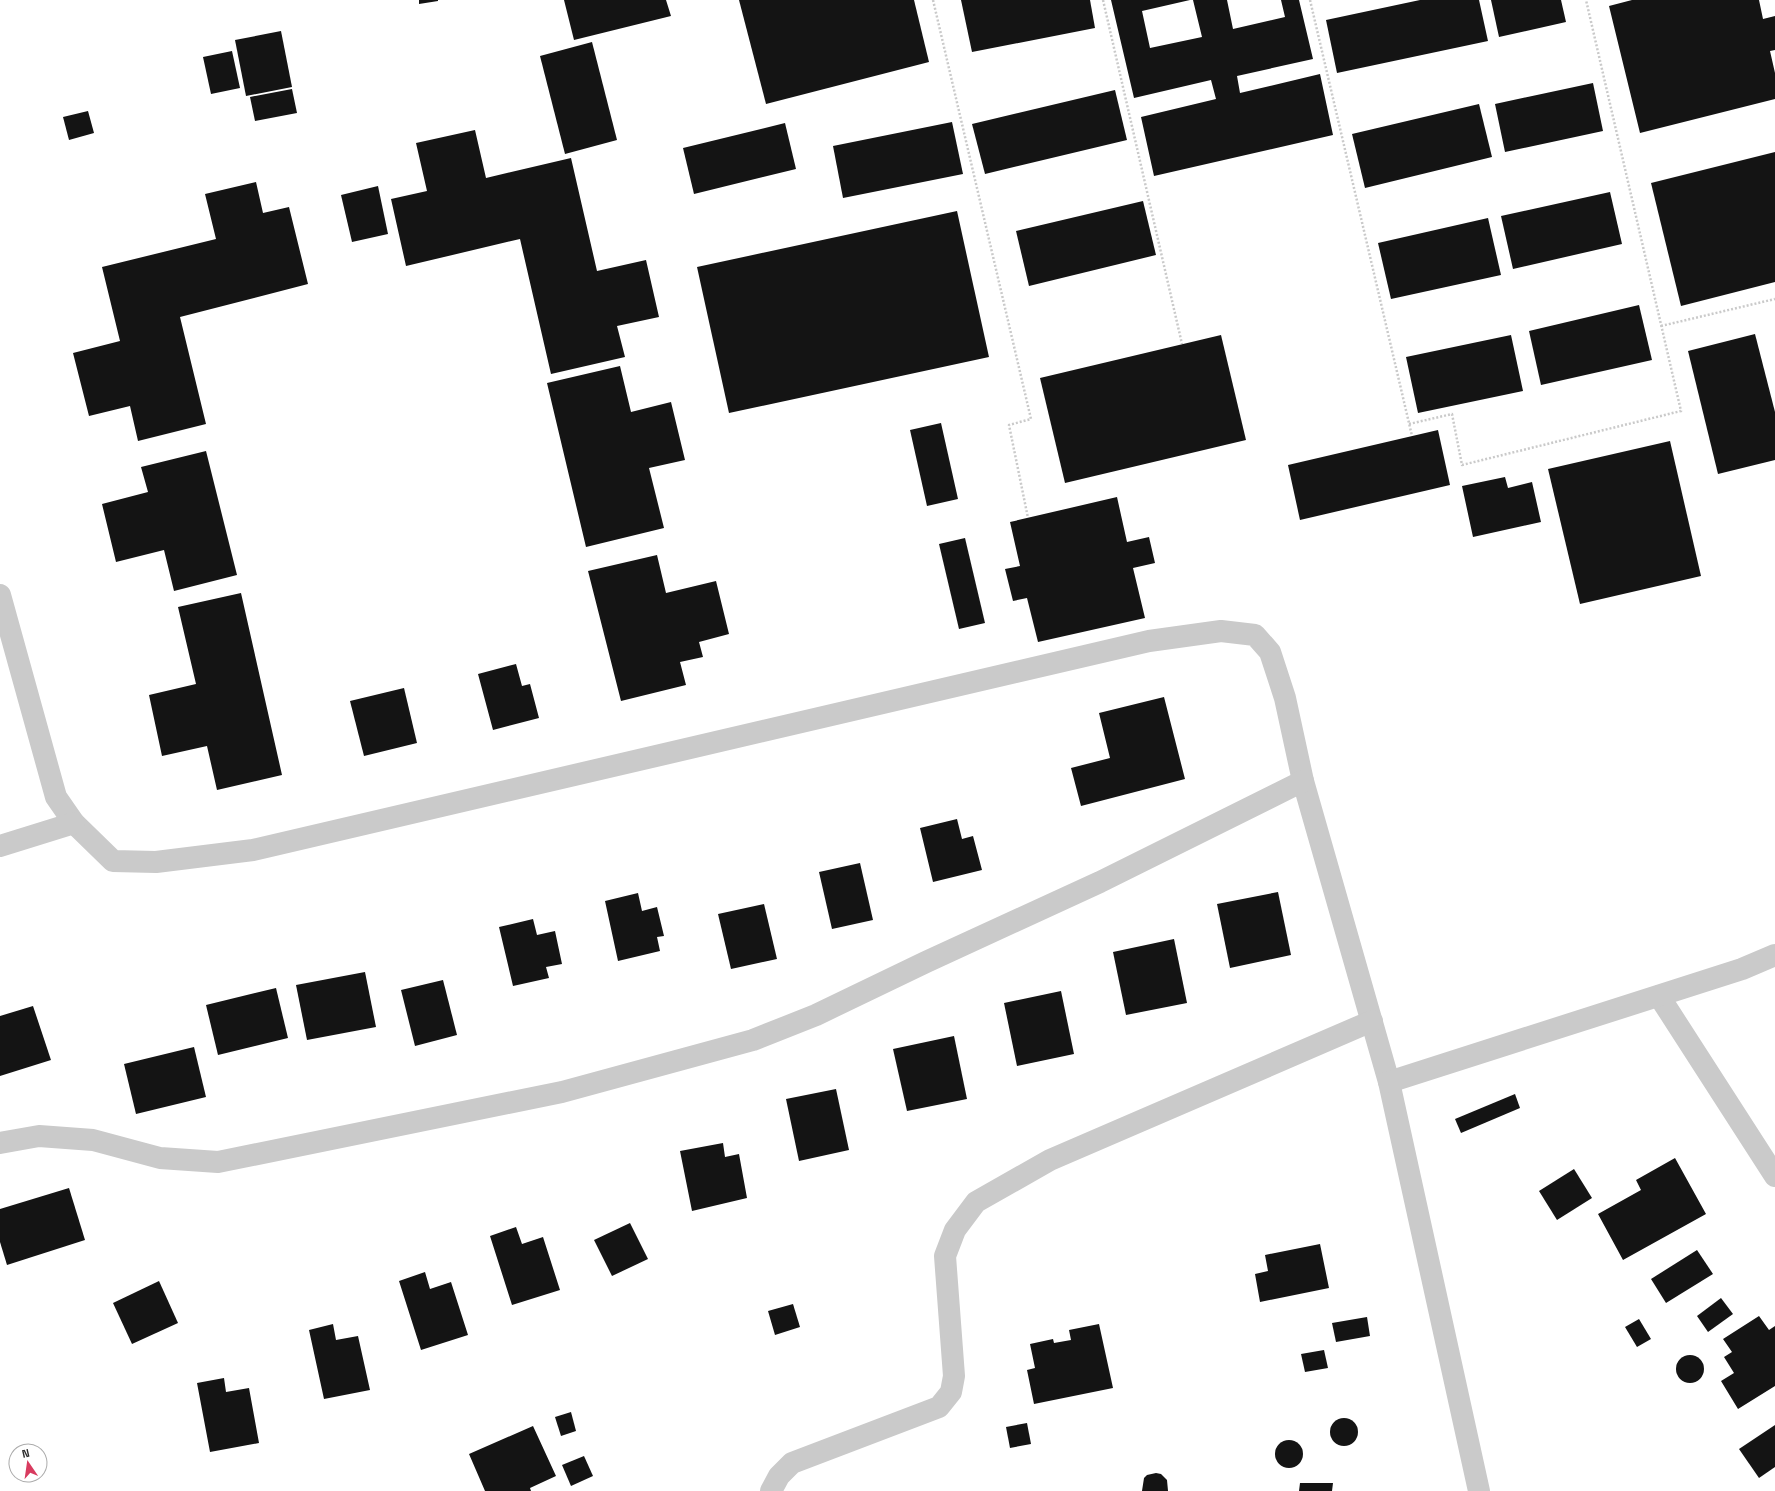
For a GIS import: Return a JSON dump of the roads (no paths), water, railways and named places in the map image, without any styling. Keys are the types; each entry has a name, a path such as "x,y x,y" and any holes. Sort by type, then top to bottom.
{"street":[{"path":"0,595 56,797 74,823 113,861 156,862 253,850 1149,641 1221,631 1255,635 1270,652 1285,698 1303,781 1389,1082 1479,1491"},
{"path":"0,1143 39,1136 93,1140 160,1158 218,1162 562,1092 753,1040 816,1015 926,962 1093,885 1303,781"},
{"path":"0,846 74,823"},
{"path":"1389,1082 1742,969 1775,955"},
{"path":"1659,996 1775,1176"},
{"path":"772,1491 779,1476 792,1463 939,1407 951,1392 954,1376 945,1256 955,1230 976,1202 1050,1160 1372,1020"}]}
